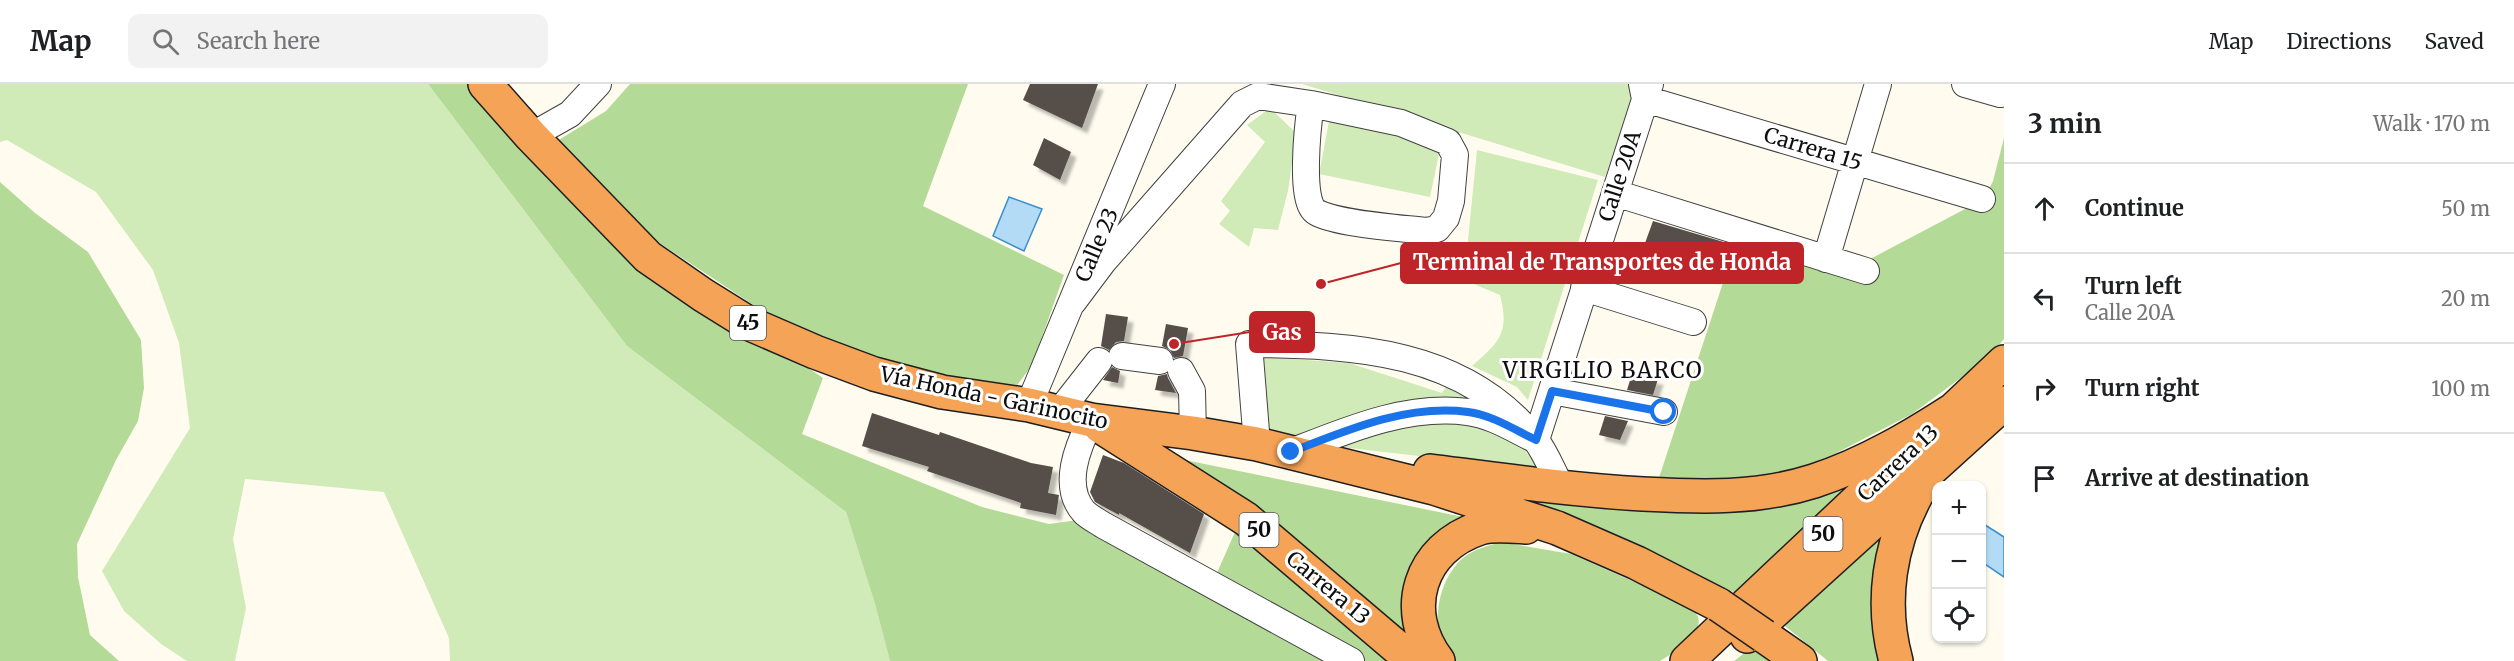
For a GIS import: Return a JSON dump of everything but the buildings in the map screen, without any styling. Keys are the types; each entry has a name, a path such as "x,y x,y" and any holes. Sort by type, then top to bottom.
{"highway":[{"name":"Vía Honda - Garinocito","path":"485,84 531,136 648,257 703,296 748,323 874,374 942,392 1044,409 1091,420 1257,444 1434,488 1557,528 1637,563 1719,605 1800,661"},
{"name":"Carrera 13","path":"1687,661 2004,362"},
{"name":"Carrera 13","path":"1718,661 2004,403"},
{"path":"1331,461 1561,487 1692,497 1752,495 1813,481 1867,460 1915,434 1959,406"},
{"name":"Carrera 13","path":"1091,420 1246,519 1413,661"},
{"path":"1896,661 1890,640 1887,607 1889,569 1898,534 1931,471"},
{"path":"1437,661 1427,647 1419,625 1417,602 1424,576 1437,553 1462,535 1482,527 1557,528"}],"street":[{"path":"531,136 570,114 598,84"},
{"name":"Calle 23","path":"1044,409 1073,302 1162,84"},
{"path":"1826,259 1878,84"},
{"path":"1965,84 2000,94"},
{"name":"Carrera 15","path":"1646,89 1855,162 1982,199"},
{"name":"Calle 20A","path":"1536,440 1646,89"},
{"path":"1073,302 1103,262 1242,104 1258,96 1311,104 1401,123 1448,142 1455,155 1451,201 1446,218 1437,229 1426,231 1359,223 1315,212 1309,204 1306,178 1311,104"},
{"path":"1615,193 1866,271"},
{"path":"1584,288 1693,322"},
{"path":"1257,444 1249,344 1316,345 1380,352 1423,362 1467,383 1506,408 1536,440 1561,487"},
{"path":"1044,409 1111,358 1170,366 1192,391 1193,433"},
{"path":"1552,391 1664,412"},
{"path":"1291,452 1355,427 1393,417 1432,412 1469,412 1494,419 1536,440"},
{"path":"1091,420 1076,451 1074,472 1077,502 1085,513 1351,661"}],"green space":[{"path":"0,84 428,84 627,346 846,512 890,661 450,661 449,638 384,492 245,479 233,539 246,608 235,661 187,661 161,644 124,611 102,571 190,428 179,343 153,270 96,192 7,140 0,142"},
{"path":"428,84 467,84 534,162 785,352 823,378 802,434 982,507 1049,524 1078,520 1327,661 890,661 846,512 627,346"},
{"path":"630,84 968,84 923,206 1064,275 1032,365 1015,388 888,366 782,324 649,236 557,141 606,111"},
{"path":"1302,84 1634,84 1636,91 1605,177"},
{"path":"1270,108 1296,133 1288,191 1278,230 1254,228 1249,247 1219,224 1230,211 1221,201 1265,142 1247,125"},
{"path":"1330,116 1440,149 1430,197 1319,174"},
{"path":"2004,138 2004,339 1989,357 1912,414 1811,466 1709,483 1656,487 1736,243 1792,262 1864,281 1872,258 1984,199 1993,181"},
{"path":"1477,150 1598,180 1528,400 1517,387 1472,366 1500,336 1504,319 1500,295 1464,280"},
{"path":"0,182 35,213 88,252 141,340 144,388 138,421 116,460 77,544 78,577 90,635 119,661 0,661"},
{"path":"1261,357 1349,363 1442,393 1447,385 1494,410 1540,470 1264,438"},
{"path":"1900,454 1746,597 1523,508 1476,493 1656,505"},
{"path":"1185,460 1468,518 1449,529 1422,659"},
{"path":"1908,499 1884,661 1828,661 1780,622"},
{"path":"1239,523 1404,661 1366,661 1265,606 1216,575"},
{"path":"1501,542 1571,554 1689,606 1698,617 1699,623 1696,630 1685,643 1660,661 1456,661 1447,650 1438,623 1438,609 1446,581 1453,569 1466,556 1481,548"},
{"path":"1759,642 1784,661 1734,661"}],"water":[{"path":"1009,197 1042,209 1024,251 993,236"},
{"path":"1986,526 2004,537 2004,577 1986,565"}],"place":[{"name":"Terminal de Transportes de Honda","path":"1321,284"},
{"name":"Gas","path":"1174,344"}],"district":[{"name":"VIRGILIO BARCO","path":"1603,370"}],"route":[{"path":"1291,452 1355,427 1393,417 1432,412 1469,412 1494,419 1536,440 1552,391 1664,412"}]}
